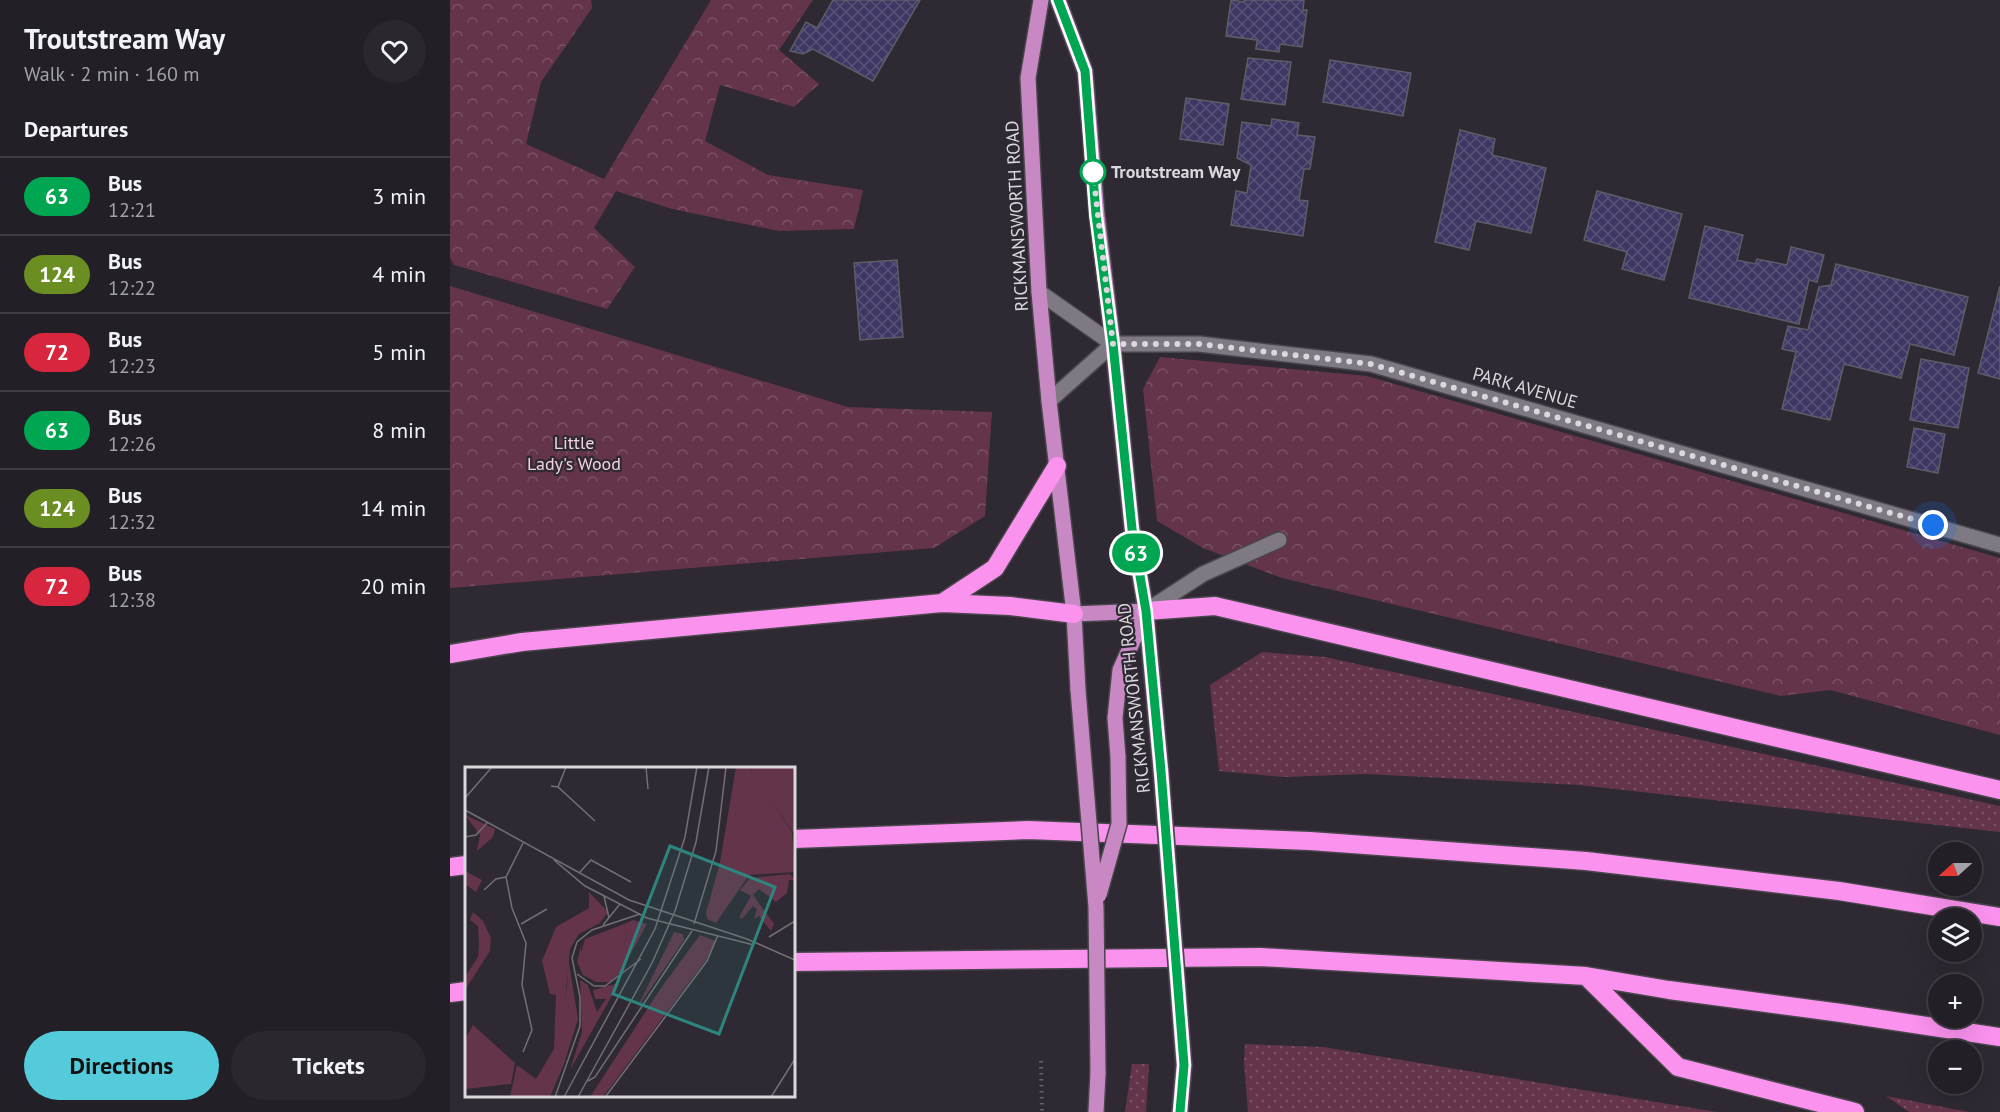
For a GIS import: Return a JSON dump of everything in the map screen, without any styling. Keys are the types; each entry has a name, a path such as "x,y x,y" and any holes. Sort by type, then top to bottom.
{"highway":[{"path":"942,603 995,568 1057,466"},
{"path":"450,654 522,642 942,603 1010,606 1074,614"},
{"path":"1146,611 1215,606 2000,790"},
{"path":"795,839 1028,830 1310,841 1586,861 1839,891 2000,917"},
{"path":"450,867 465,865"},
{"path":"795,962 1261,957 1586,976 1669,990 2000,1036"},
{"path":"1586,976 1678,1067 1855,1112"},
{"path":"450,993 465,991"}],"main road":[{"name":"RICKMANSWORTH ROAD","path":"1041,0 1029,78 1039,292 1049,401 1074,614 1096,907 1098,1073 1096,1112"},
{"name":"RICKMANSWORTH ROAD","path":"1058,0 1085,71 1096,215 1113,344 1132,529 1146,611 1184,1065 1180,1112"},
{"path":"1074,614 1146,611 1120,670 1115,718 1119,824 1096,907"}],"street":[{"path":"1039,292 1113,344 1049,401"},
{"name":"PARK AVENUE","path":"1113,344 1199,344 1371,364 2000,545"},
{"path":"1146,611 1203,574 1278,540"}],"path":[{"path":"1041,1061 1042,1112"}],"green space":[{"path":"450,0 591,0 592,8 541,82 526,144 604,179 711,0 813,0 779,50 819,84 794,107 720,85 705,141 768,175 863,190 854,229 779,231 672,209 616,191 594,228 635,267 607,309 454,265 450,258"},
{"name":"Little Lady's Wood","path":"450,286 848,407 992,412 985,516 934,548 450,588"},
{"path":"1160,357 1367,376 2000,558 2000,735 1830,690 1781,696 1282,578 1203,548 1157,521 1143,389"},
{"path":"1262,652 1325,657 2000,806 2000,832 1579,785 1366,774 1283,777 1219,771 1210,685"},
{"path":"1245,1044 1323,1047 1717,1112 1248,1112"},
{"path":"1132,1064 1149,1064 1146,1112 1125,1112"},
{"path":"1886,1096 1969,1112 1909,1112"}],"building":[{"path":"833,0 920,0 873,81 813,49 803,54 790,51 806,22 817,28"},
{"path":"1231,0 1244,2 1244,0 1304,0 1303,10 1307,10 1302,47 1280,44 1279,52 1256,49 1257,40 1226,36"},
{"path":"1248,58 1291,62 1285,105 1241,99"},
{"path":"1330,60 1411,73 1403,116 1323,102"},
{"path":"1186,98 1229,104 1223,145 1180,139"},
{"path":"1272,119 1299,123 1297,135 1315,137 1310,169 1304,169 1299,200 1308,201 1303,236 1231,225 1236,191 1247,193 1251,165 1237,158 1242,122 1271,126"},
{"path":"1460,130 1495,139 1492,155 1546,168 1531,233 1476,221 1469,250 1435,242"},
{"path":"1597,191 1682,214 1664,280 1622,269 1627,252 1584,240"},
{"path":"1705,226 1743,235 1737,260 1755,264 1757,259 1787,265 1791,247 1824,255 1817,282 1809,280 1799,324 1689,298"},
{"path":"897,260 903,337 860,340 854,263"},
{"path":"1836,264 1968,297 1954,355 1910,344 1901,378 1844,364 1830,420 1782,409 1796,352 1782,349 1788,326 1808,330 1819,287 1831,285"},
{"path":"2000,286 2000,379 1978,373"},
{"path":"1921,359 1969,368 1958,428 1910,420"},
{"path":"1914,428 1945,434 1938,473 1907,467"}],"bus line":[{"name":"63","path":"1058,0 1085,71 1096,215 1113,344 1132,529 1146,611 1184,1065 1180,1112"}],"place":[{"name":"Troutstream Way","path":"1093,172"}],"route":[{"path":"1093,172 1096,215 1113,344 1199,344 1371,364 1933,525"}]}
